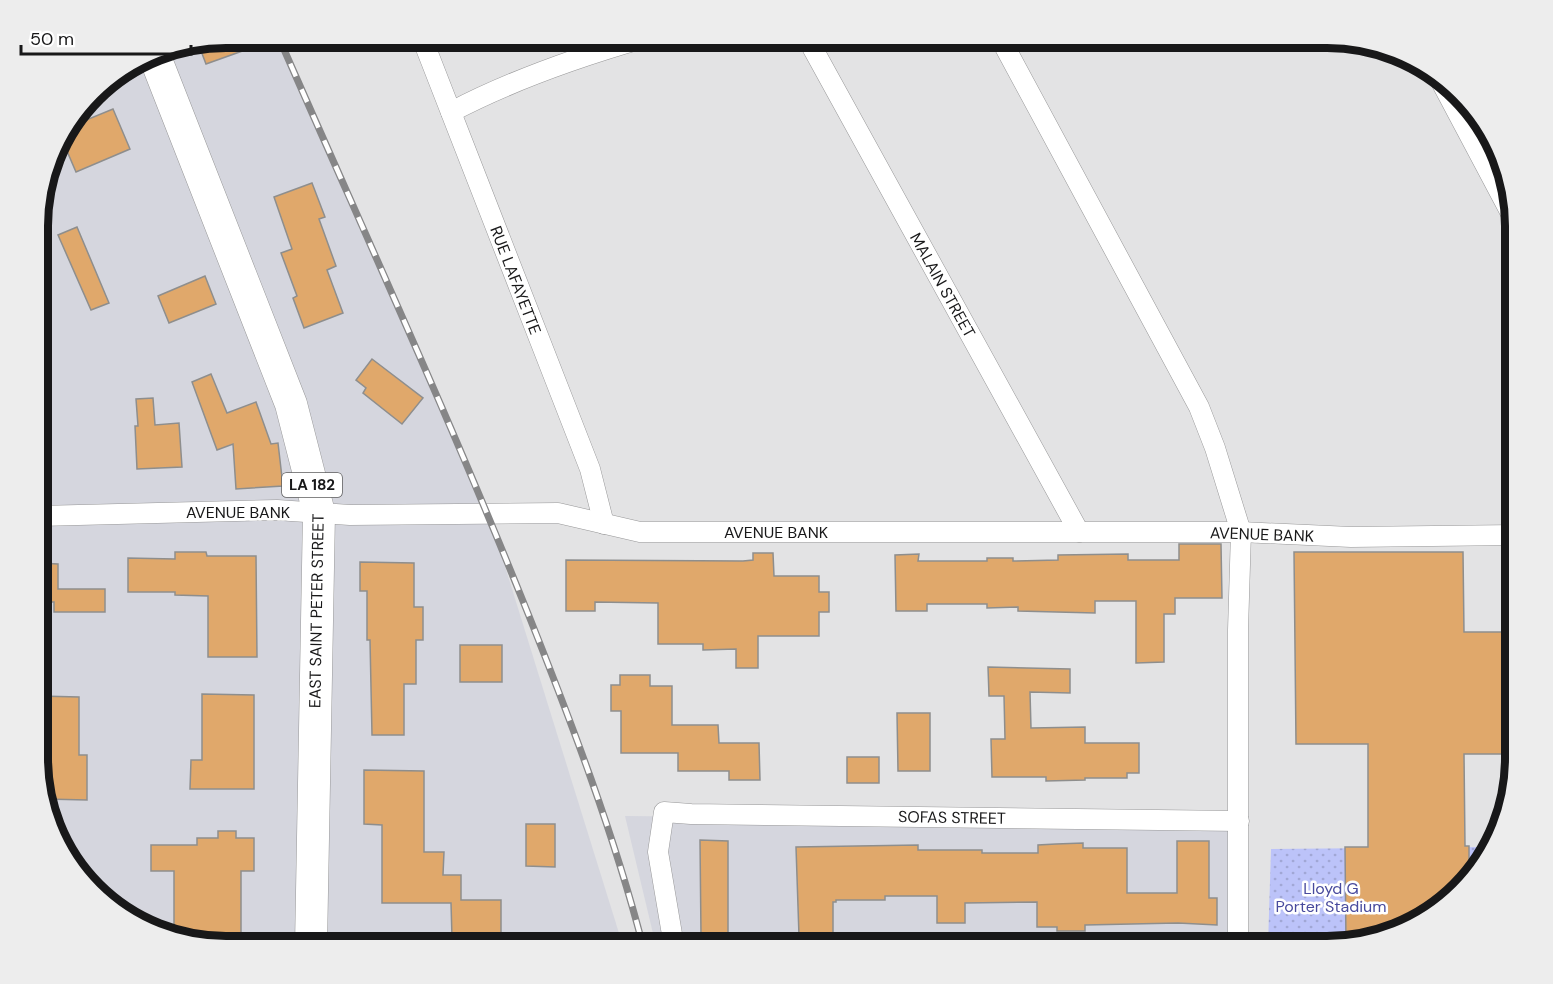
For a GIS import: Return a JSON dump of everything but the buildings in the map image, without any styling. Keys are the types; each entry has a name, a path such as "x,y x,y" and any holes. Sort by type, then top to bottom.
{"main road":[{"name":"EAST SAINT PETER STREET","path":"157,62 291,404 319,513 310,936"}],"street":[{"name":"RUE LAFAYETTE","path":"426,48 590,469 604,524"},
{"path":"451,112 487,93 610,48"},
{"name":"MALAIN STREET","path":"813,48 1079,532"},
{"path":"1005,48 1198,407 1215,448 1240,532 1238,936"},
{"path":"1449,96 1502,196"},
{"name":"AVENUE BANK","path":"48,516 277,510 319,513 489,515 558,513 640,532 1240,532 1351,537 1505,535"},
{"name":"SOFAS STREET","path":"672,936 658,852 664,812 1239,821"}],"shaded area":[{"path":"226,48 282,48 489,515 620,936 226,936 202,934 180,930 147,918 117,899 100,884 72,847 57,815 51,793 48,758 48,226 51,191 66,147 85,117 109,92 147,66 191,51"},
{"path":"625,816 1239,821 1240,936 654,936"}],"green space":[{"name":"Lloyd G Porter Stadium","path":"1481,847 1453,884 1416,912 1373,930 1339,936 1268,936 1271,849"}],"railway":[{"path":"283,48 438,398 529,616 591,780 619,862 640,936"}]}
